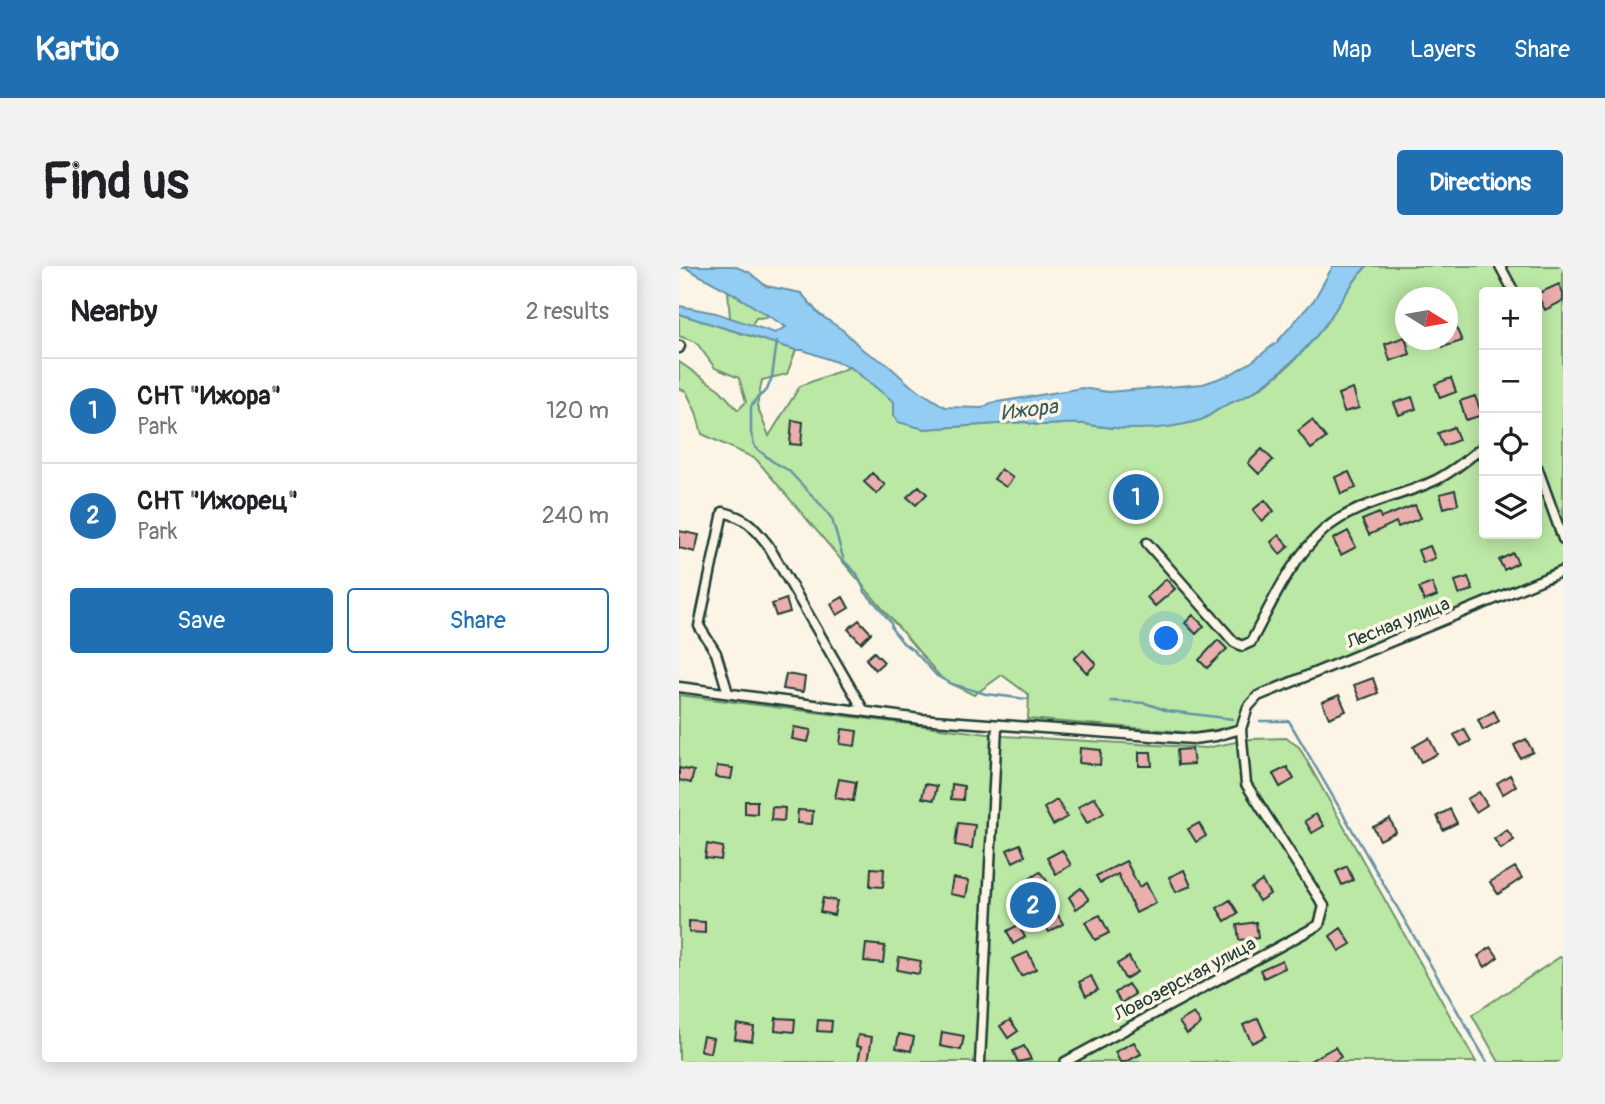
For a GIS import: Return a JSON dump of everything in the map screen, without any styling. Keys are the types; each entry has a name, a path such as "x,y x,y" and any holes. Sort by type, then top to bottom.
{"street":[{"path":"1500,266 1511,287"},
{"path":"1147,543 1234,642 1242,646 1251,642 1285,577 1324,531 1345,516 1437,480 1479,450"},
{"path":"1540,476 1563,539"},
{"path":"729,693 716,653 699,626 723,512 741,517 750,523 768,545 864,711"},
{"name":"Лесная улица","path":"1241,729 1248,708 1258,696 1563,571"},
{"path":"679,687 997,726 1193,739 1241,729"},
{"path":"981,1062 997,726"},
{"name":"Ловозерская улица","path":"1065,1062 1319,925 1324,906 1246,784 1241,729"}],"green space":[{"path":"1367,266 1563,266 1563,571 1258,696 1241,729 1226,728 1196,733 1028,719 1029,695 1002,675 974,695 942,679 756,459 702,434 686,391 679,389 679,362 720,390 738,410 746,402 739,378 715,368 696,342 679,336 679,314 796,350 787,374 762,380 757,406 769,436 800,386 850,367 895,402 894,415 924,429 1026,422 1040,425 1077,423 1113,428 1172,425 1207,417 1277,376 1317,335"},
{"path":"728,291 771,317 756,318 751,326 730,318"},
{"path":"679,695 1004,736 1206,748 1251,739 1286,738 1299,747 1476,1062 679,1062"},
{"path":"1560,957 1563,959 1563,1062 1499,1062 1472,1015"}],"water":[{"name":"Ижора","path":"679,266 734,266 749,272 766,286 801,293 819,314 844,331 863,350 887,364 910,385 945,407 982,408 991,403 1082,388 1108,392 1203,384 1229,375 1277,342 1314,300 1333,266 1367,266 1353,282 1324,327 1295,359 1253,392 1201,420 1143,429 1077,423 1040,425 1026,422 924,429 898,422 894,415 894,402 850,367 803,350 679,314 679,306 716,313 775,333 786,327 734,294"}],"building":[{"path":"1559,284 1563,301 1545,310 1542,292"},
{"path":"1395,340 1395,350 1409,350 1410,354 1390,361 1385,344"},
{"path":"1451,378 1456,392 1440,398 1435,384"},
{"path":"1353,389 1359,408 1344,412 1338,394"},
{"path":"1475,396 1479,416 1466,420 1460,401"},
{"path":"1412,397 1416,409 1399,415 1394,403"},
{"path":"792,420 803,422 801,445 790,444"},
{"path":"1312,420 1326,438 1311,449 1298,431"},
{"path":"1454,427 1459,440 1443,446 1438,433"},
{"path":"1262,449 1273,460 1259,474 1248,463"},
{"path":"1001,469 1013,478 1006,487 994,479"},
{"path":"1349,472 1356,488 1341,494 1335,477"},
{"path":"872,473 885,485 877,494 864,482"},
{"path":"919,486 927,494 916,505 907,497"},
{"path":"1455,490 1458,504 1444,508 1440,494"},
{"path":"1265,500 1274,511 1262,521 1253,510"},
{"path":"1415,505 1421,518 1398,527 1396,522 1369,535 1362,520 1379,513 1381,518"},
{"path":"679,531 699,535 695,552 679,548"},
{"path":"1348,531 1356,547 1341,555 1333,539"},
{"path":"1279,535 1289,546 1280,554 1271,542"},
{"path":"1430,546 1435,558 1423,563 1418,550"},
{"path":"1513,553 1518,563 1504,570 1499,560"},
{"path":"1468,577 1473,590 1459,594 1455,581"},
{"path":"1166,579 1175,589 1155,606 1147,597"},
{"path":"1432,583 1437,596 1424,601 1419,588"},
{"path":"843,597 849,608 837,615 831,604"},
{"path":"786,599 790,612 776,616 772,604"},
{"path":"1193,615 1204,626 1196,634 1185,623"},
{"path":"859,620 871,633 861,643 848,629"},
{"path":"1218,640 1227,649 1207,668 1199,660"},
{"path":"1083,650 1096,664 1087,673 1074,659"},
{"path":"874,652 884,662 875,670 866,659"},
{"path":"786,674 805,677 803,692 783,689"},
{"path":"1373,678 1378,693 1360,700 1354,685"},
{"path":"1339,695 1346,711 1329,718 1322,702"},
{"path":"1494,711 1499,721 1483,730 1478,720"},
{"path":"794,727 811,730 808,742 792,739"},
{"path":"842,729 857,731 855,746 840,744"},
{"path":"1464,729 1471,741 1461,746 1454,735"},
{"path":"1429,738 1437,754 1421,762 1413,747"},
{"path":"1526,739 1533,752 1520,758 1514,745"},
{"path":"1080,748 1101,750 1100,765 1079,763"},
{"path":"1192,749 1194,764 1178,765 1177,750"},
{"path":"1139,752 1151,752 1152,766 1139,766"},
{"path":"717,766 733,768 731,779 715,777"},
{"path":"1287,767 1294,779 1280,787 1273,774"},
{"path":"679,768 694,771 691,783 679,780"},
{"path":"1510,775 1516,786 1503,794 1497,783"},
{"path":"839,779 856,782 853,801 835,798"},
{"path":"925,784 937,786 934,800 922,798"},
{"path":"952,784 964,786 963,800 951,799"},
{"path":"1479,792 1487,805 1476,812 1467,799"},
{"path":"1095,797 1104,813 1087,823 1078,807"},
{"path":"1057,800 1067,817 1053,825 1044,808"},
{"path":"745,801 757,801 757,814 745,813"},
{"path":"772,807 785,808 784,821 771,820"},
{"path":"1450,809 1457,823 1443,830 1437,816"},
{"path":"798,810 813,811 812,824 797,823"},
{"path":"1316,814 1324,826 1312,833 1305,821"},
{"path":"1390,819 1396,832 1380,840 1373,827"},
{"path":"958,823 975,825 972,848 955,845"},
{"path":"1199,823 1206,836 1196,842 1188,829"},
{"path":"1507,830 1514,840 1501,849 1494,839"},
{"path":"707,844 723,847 721,860 705,858"},
{"path":"1020,844 1025,856 1013,862 1007,850"},
{"path":"1062,850 1071,865 1056,874 1047,858"},
{"path":"1126,861 1139,887 1146,883 1156,903 1136,913 1118,874 1100,883 1096,876"},
{"path":"1347,866 1353,880 1342,885 1336,872"},
{"path":"1515,867 1522,878 1498,894 1490,882"},
{"path":"871,868 884,869 883,887 870,886"},
{"path":"1184,870 1191,886 1176,892 1169,877"},
{"path":"1040,872 1047,881 1033,890 1026,881"},
{"path":"953,878 969,881 966,897 950,894"},
{"path":"1262,881 1270,894 1259,901 1251,888"},
{"path":"1081,888 1089,900 1076,909 1069,897"},
{"path":"823,898 837,901 834,915 820,912"},
{"path":"1230,900 1238,913 1225,921 1217,908"},
{"path":"1055,910 1063,924 1049,932 1041,918"},
{"path":"1100,915 1109,933 1095,940 1085,922"},
{"path":"689,921 705,922 705,933 689,932"},
{"path":"1256,922 1258,938 1239,940 1237,925"},
{"path":"1018,925 1025,937 1013,944 1007,931"},
{"path":"1341,928 1351,944 1339,951 1330,936"},
{"path":"866,944 885,946 883,963 864,961"},
{"path":"1491,947 1498,957 1485,967 1478,956"},
{"path":"1028,952 1036,969 1021,976 1012,959"},
{"path":"899,957 921,961 919,974 897,970"},
{"path":"1129,957 1137,972 1125,979 1117,964"},
{"path":"1282,960 1285,968 1264,978 1260,970"},
{"path":"1091,976 1098,990 1086,996 1079,982"},
{"path":"1128,984 1135,994 1121,1003 1115,993"},
{"path":"1194,1013 1201,1024 1187,1034 1179,1022"},
{"path":"776,1018 795,1019 794,1032 775,1030"},
{"path":"1258,1018 1266,1036 1252,1043 1243,1025"},
{"path":"818,1020 832,1021 831,1032 817,1031"},
{"path":"1010,1020 1018,1031 1008,1038 1000,1026"},
{"path":"737,1024 754,1027 752,1041 735,1039"},
{"path":"942,1032 964,1036 961,1050 940,1046"},
{"path":"899,1034 914,1037 911,1051 896,1048"},
{"path":"858,1035 872,1037 868,1062 858,1062 861,1047 856,1046"},
{"path":"703,1036 713,1038 710,1053 700,1050"},
{"path":"1134,1042 1141,1054 1126,1062 1120,1062 1115,1052"},
{"path":"1024,1046 1031,1059 1018,1062 1013,1051"},
{"path":"1335,1047 1341,1057 1333,1062 1308,1062"}],"waterway":[{"path":"777,342 772,377 767,390 751,407 751,433 755,447 788,470 823,507 832,519 844,561 857,574 865,592 891,623 892,629 903,643 937,676 952,684 986,694 1027,699"},
{"path":"1111,701 1145,703 1168,711 1233,719"},
{"path":"1260,721 1289,721 1487,1062"}],"place":[{"name":"СНТ \"Ижора\"","path":"1136,497"},
{"name":"СНТ \"Ижорец\"","path":"1033,905"}]}
